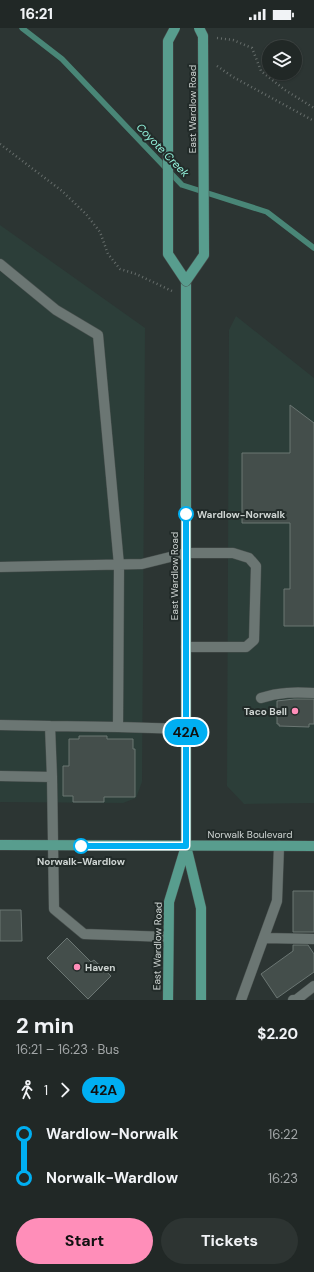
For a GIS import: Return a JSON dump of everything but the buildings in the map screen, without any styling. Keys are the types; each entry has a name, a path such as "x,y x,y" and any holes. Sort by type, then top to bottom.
{"main road":[{"path":"175,28 168,41 168,254 186,281"},
{"name":"East Wardlow Road","path":"201,32 204,255 186,281 186,846 201,908 201,1000"},
{"name":"Norwalk Boulevard","path":"0,845 314,846"},
{"name":"East Wardlow Road","path":"168,1000 169,902 186,846"}],"lane":[{"path":"0,264 56,310 98,335 119,565 118,727"},
{"path":"0,568 142,564 186,553 233,553 249,558 256,566 254,640 246,647 186,647"},
{"path":"261,698 274,693 314,693"},
{"path":"0,725 186,729"},
{"path":"50,726 54,909 84,934 168,937"},
{"path":"0,776 52,777"},
{"path":"242,1000 276,901 279,846"},
{"path":"264,938 314,939"},
{"path":"293,1000 296,1000 314,986"}],"path":[{"path":"201,32 233,40 252,48 262,71 285,90 314,108"},
{"path":"214,64 233,77 314,121"},
{"path":"0,144 62,191 86,214 100,232 108,254 120,269 136,274 186,298"}],"shaded area":[{"path":"0,225 145,328 142,782 136,798 123,803 0,802"},
{"path":"236,316 314,378 314,803 244,804 227,786 229,330"}],"waterway":[{"name":"Coyote Creek","path":"22,28 62,59 182,185 267,212 314,248"}],"bus line":[{"name":"42A","path":"81,846 186,846 186,514"}],"place":[{"name":"Wardlow-Norwalk","path":"186,514"},
{"name":"Taco Bell","path":"295,711"},
{"name":"Norwalk-Wardlow","path":"81,846"},
{"name":"Haven","path":"77,967"}]}
